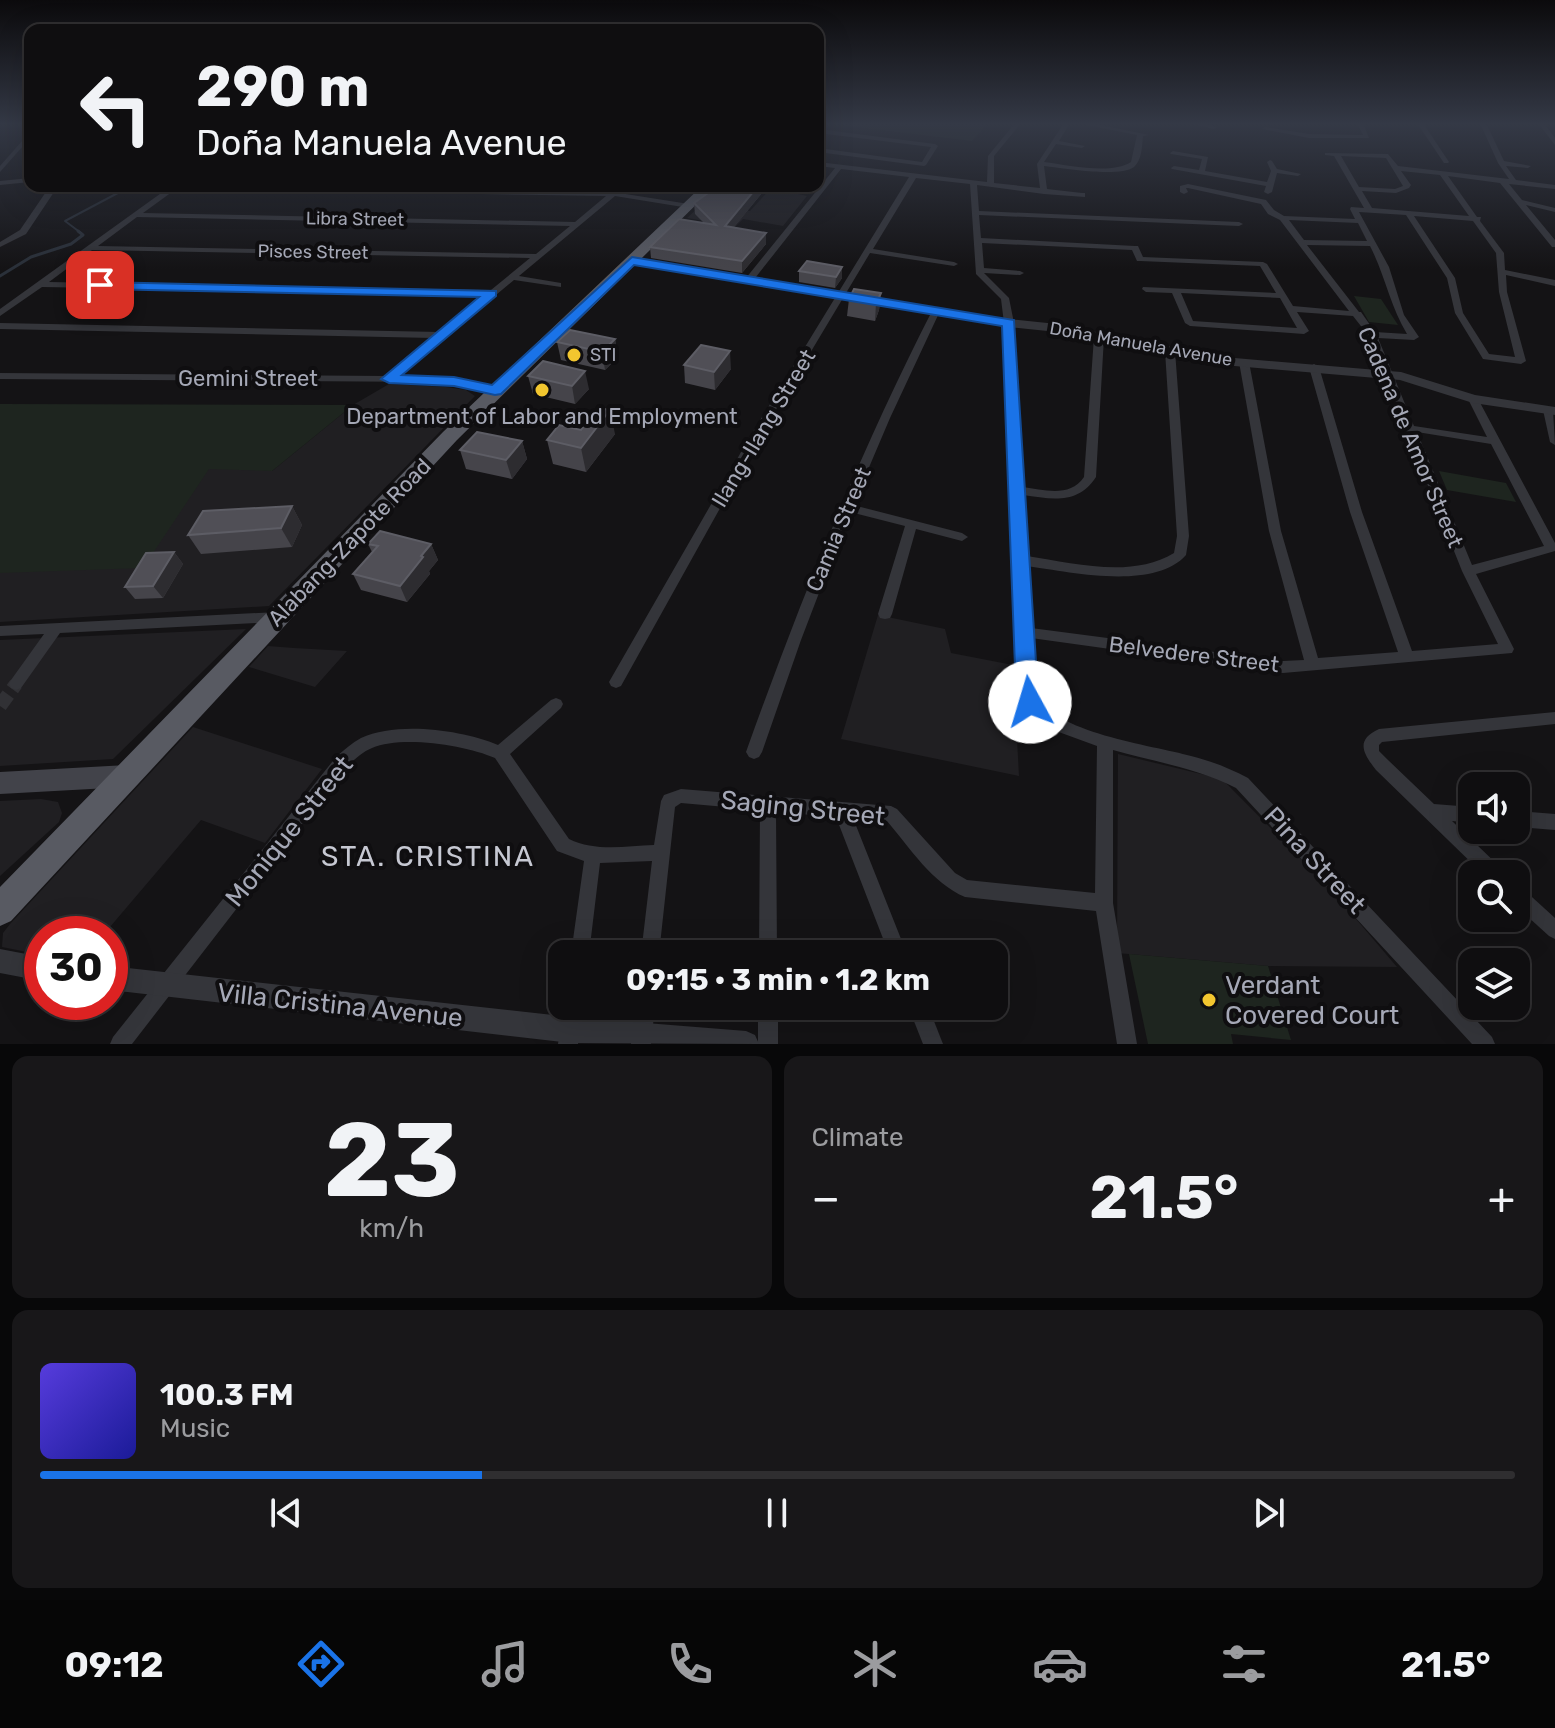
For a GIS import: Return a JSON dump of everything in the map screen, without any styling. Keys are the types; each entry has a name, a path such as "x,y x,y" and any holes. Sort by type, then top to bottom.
{"highway":[{"name":"Alabang-Zapote Road","path":"0,910 495,391 703,192"}],"main road":[{"path":"0,783 127,776"}],"street":[{"path":"878,172 1082,195"},
{"path":"990,172 990,185"},
{"path":"1041,172 1044,192"},
{"path":"1194,172 1271,185"},
{"path":"1184,192 1182,187 1188,186 1263,202 1274,172"},
{"path":"1280,172 1298,174"},
{"path":"1345,172 1369,210"},
{"path":"1357,189 1403,190 1407,185 1398,172"},
{"path":"1430,172 1555,187"},
{"path":"1507,172 1514,182"},
{"path":"1408,213 1451,278 1459,313 1486,357 1521,361 1507,311 1500,253 1442,173"},
{"name":"Ilang-Ilang Street","path":"616,682 753,440 913,176"},
{"path":"1502,180 1555,245"},
{"path":"0,183 24,181"},
{"path":"973,183 980,270 983,278 1005,298 1009,323 1024,632"},
{"path":"0,245 23,232 50,192"},
{"path":"0,313 167,192"},
{"path":"504,192 614,194 689,206"},
{"path":"389,379 616,192"},
{"path":"749,280 819,192"},
{"path":"1518,201 1555,210"},
{"name":"Cadena de Amor Street","path":"1263,202 1271,212 1283,218 1372,335 1468,571 1507,649"},
{"path":"1372,335 1414,337 1400,315 1385,267 1354,209 1478,219"},
{"path":"975,213 1239,224"},
{"name":"Libra Street","path":"134,215 577,224"},
{"path":"1283,218 1360,221"},
{"path":"977,240 1135,248 1140,259 1263,264 1304,331 1190,323 1175,290"},
{"path":"1302,242 1373,244"},
{"name":"Pisces Street","path":"89,248 537,256"},
{"path":"867,250 954,264"},
{"name":"Doña Manuela Avenue","path":"632,261 1170,351 1244,362 1387,374 1473,399 1551,411"},
{"path":"980,270 1020,273"},
{"path":"1502,272 1555,283"},
{"path":"511,277 558,285"},
{"path":"40,284 491,293"},
{"path":"1146,289 1284,296"},
{"path":"1292,309 1358,314"},
{"name":"Camia Street","path":"754,752 793,636 846,507 936,311"},
{"path":"0,326 439,335"},
{"path":"1018,490 1058,495 1074,492 1090,477 1099,337"},
{"path":"1020,560 1137,571 1163,567 1180,555 1183,536 1170,351"},
{"path":"1244,362 1275,531 1313,665"},
{"path":"1314,367 1356,512 1407,657"},
{"name":"Gemini Street","path":"0,376 389,379 454,381 495,391"},
{"path":"1468,571 1553,548 1473,399"},
{"path":"1551,411 1555,442"},
{"path":"1409,428 1494,441"},
{"path":"846,507 962,537"},
{"path":"885,614 912,524"},
{"path":"0,631 277,617"},
{"path":"16,684 56,628"},
{"name":"Belvedere Street","path":"1024,632 1283,667 1507,649"},
{"name":"Pina Street","path":"1024,632 1027,693 1037,712 1070,730 1219,770 1242,783 1485,1044"},
{"path":"556,704 500,753 555,837 572,851 593,855 660,853 651,940"},
{"path":"1480,860 1372,753 1371,742 1379,736 1555,718"},
{"name":"Monique Street","path":"120,1044 341,762 357,748 398,736 471,742 500,753"},
{"path":"1105,741 1104,903 1127,1044"},
{"name":"Saging Street","path":"660,853 667,806 681,796 891,814 949,879 965,888 1104,903"},
{"path":"768,802 768,940"},
{"path":"841,809 892,940"},
{"path":"1428,811 1458,814"},
{"path":"1530,820 1555,822"},
{"path":"582,940 593,855"},
{"path":"1530,907 1555,930"},
{"path":"0,961 24,966"},
{"name":"Villa Cristina Avenue","path":"128,981 571,1027 642,1040 746,1044"},
{"path":"642,1040 644,1020"},
{"path":"768,1020 768,1044"},
{"path":"924,1020 933,1044"}],"shaded area":[{"path":"767,192 807,196 783,226 743,219 736,226 687,218 702,204 750,211"},
{"path":"1354,296 1381,299 1398,325 1369,322"},
{"path":"389,384 446,387 466,390 475,396 269,606 0,622 0,471 213,465 272,471 353,405"},
{"path":"0,404 353,405 272,471 209,469 143,568 0,573"},
{"path":"1439,471 1506,483 1516,502 1447,490"},
{"path":"878,615 945,629 951,653 1013,665 1019,776 841,739"},
{"path":"246,629 113,759 0,766 0,640"},
{"path":"268,646 347,651 315,687 249,667"},
{"path":"193,727 322,769 265,843 201,820 119,916 24,916 24,951 2,947 3,933"},
{"path":"1118,754 1222,779 1327,885 1397,967 1268,966 1117,953"},
{"path":"41,799 58,802 62,813 59,822 0,876 0,801"},
{"name":"Verdant Covered Court","path":"1129,954 1268,966 1291,1040 1231,1034 1233,1044 1148,1044"}],"building":[{"path":"710,192 753,192 725,226 766,233 742,261 650,247 679,219 716,225 694,203"},
{"path":"807,261 842,267 836,277 799,271"},
{"path":"854,289 881,293 876,304 849,299"},
{"path":"570,330 615,339 602,352 557,342"},
{"path":"701,345 730,351 714,372 684,365"},
{"path":"543,361 585,371 572,386 528,376"},
{"path":"598,408 610,410 581,448 547,440 559,425 581,430"},
{"path":"477,432 522,441 506,460 460,450"},
{"path":"292,506 281,528 188,535 203,511"},
{"path":"380,531 431,544 400,586 353,574 378,546 368,544"},
{"path":"174,552 153,586 125,587 146,553"}],"waterway":[{"path":"81,233 65,221 120,192"},
{"path":"0,276 31,257 71,244 83,235 78,231"}],"tunnel":[{"path":"0,706 16,684"}],"place":[{"name":"STI","path":"574,355"},
{"name":"Department of Labor and Employment","path":"542,390"},
{"name":"Verdant Covered Court","path":"1209,1000"}],"district":[{"name":"STA. CRISTINA","path":"428,856"}],"route":[{"path":"100,285 491,293 389,379 454,381 495,391 632,261 1009,323 1027,693 1030,702"}]}
